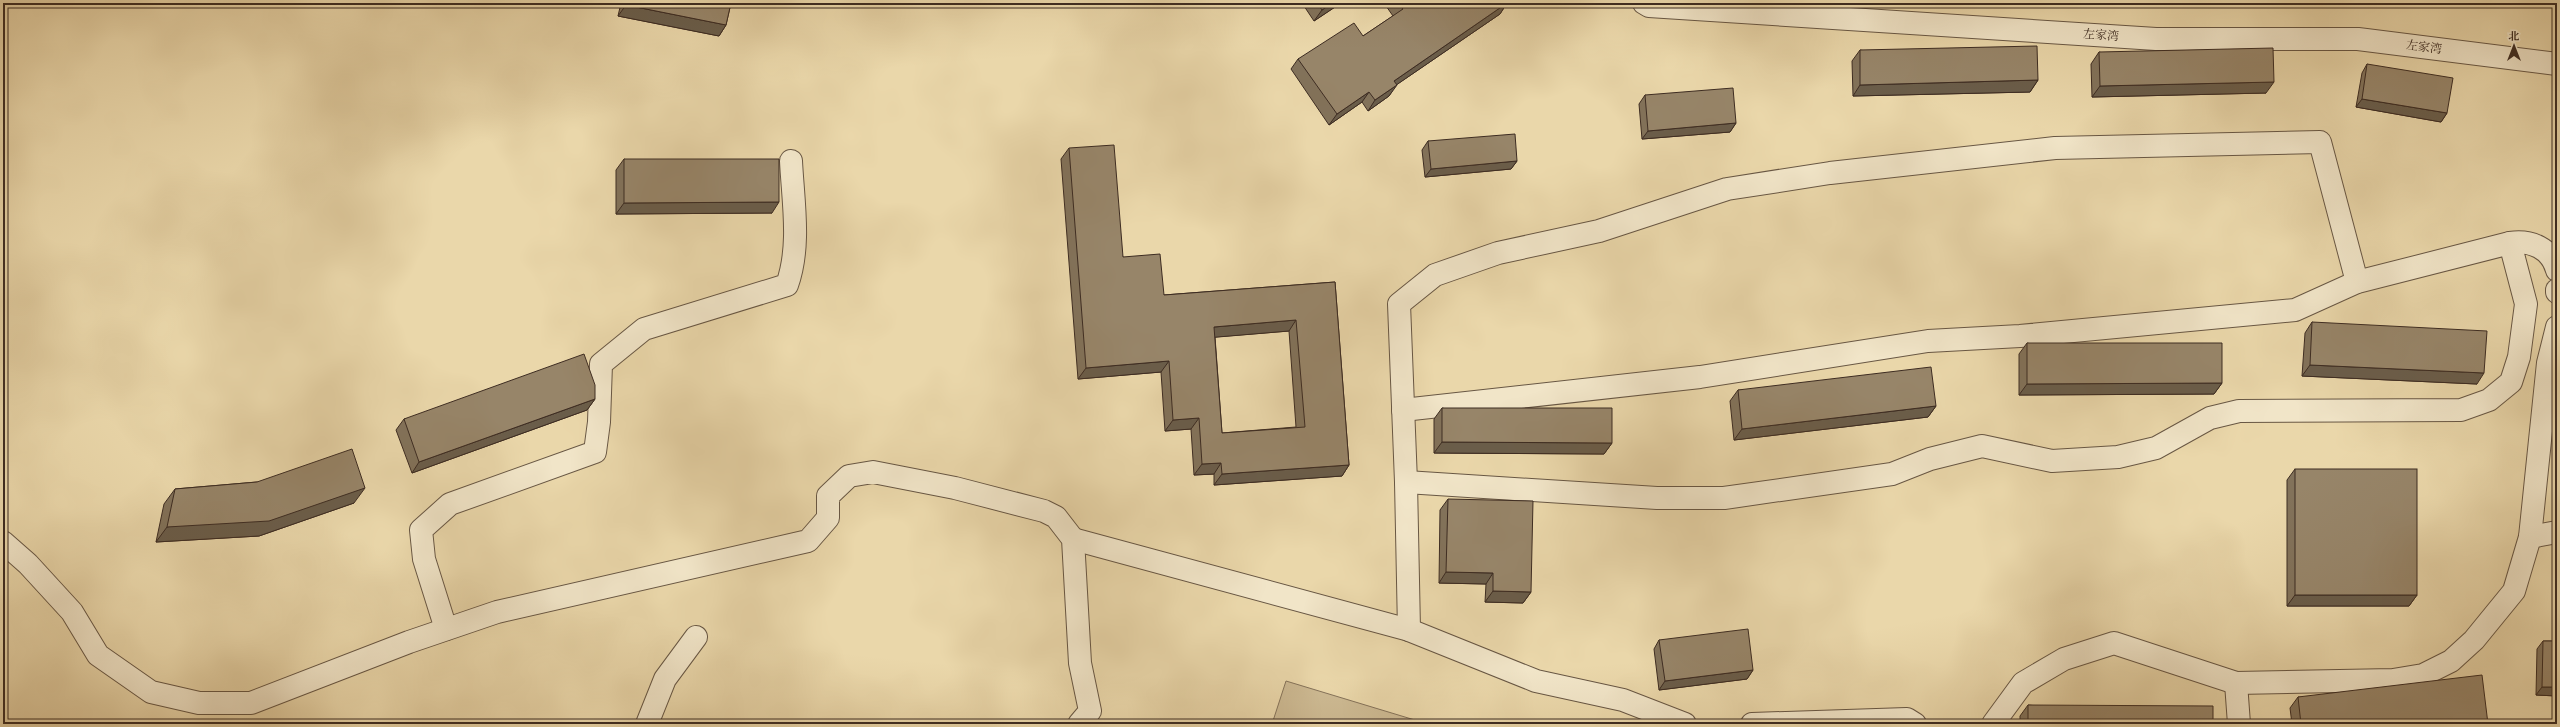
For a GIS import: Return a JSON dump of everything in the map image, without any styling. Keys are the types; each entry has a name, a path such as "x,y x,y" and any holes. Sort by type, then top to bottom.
{"street":[{"name":"左家湾","path":"1644,3 1649,6 2156,38 2358,38 2557,64"},
{"path":"1409,630 1406,482 1399,304 1435,275 1498,253 1599,231 1727,189 1830,173 2055,148 2320,142 2357,282"},
{"path":"446,629 424,559 421,530 450,504 595,452 599,422 601,364 644,329 787,285 793,269 795,240 791,161"},
{"path":"1403,410 1700,377 1928,341 2020,336 2295,310 2357,282 2510,242 2533,243 2543,249 2551,257 2557,270"},
{"path":"1406,482 1657,498 1724,498 1892,474 1930,459 1982,446 2052,461 2118,457 2156,448 2210,418 2240,411 2461,410 2489,400 2511,382 2519,357 2526,304 2510,242"},
{"path":"1993,724 2023,683 2064,659 2114,643 2236,683 2393,680 2423,675 2451,661 2474,640 2514,591 2530,537 2548,363 2557,327"},
{"path":"3,542 28,564 72,612 98,655 151,692 199,703 251,703 446,629 497,612 808,540 828,518 828,496 849,476 873,472 955,488 1044,511 1056,517 1073,539 1080,663 1090,711 1079,724"},
{"path":"2530,537 2557,532"},
{"path":"1073,539 1409,630 1536,681 1623,700 1685,724"},
{"path":"647,724 665,679 696,637"},
{"path":"2236,683 2239,724"},
{"path":"1752,724 1907,720 1914,724"}],"shaded area":[{"path":"1286,681 1428,724 1272,724"}],"building":[{"path":"626,3 731,3 726,25 626,5"},
{"path":"1317,3 1332,3 1322,10"},
{"path":"1398,3 1507,3 1394,81 1397,85 1375,100 1369,92 1337,114 1298,59 1354,23 1363,36 1403,9"},
{"path":"2037,46 2038,80 1860,85 1860,50"},
{"path":"2273,48 2274,82 2100,86 2099,52"},
{"path":"2367,64 2453,78 2447,113 2362,99"},
{"path":"1733,88 1736,123 1648,131 1645,95"},
{"path":"1515,134 1517,161 1431,169 1428,141"},
{"path":"1114,145 1123,257 1160,254 1164,295 1335,282 1349,465 1222,474 1221,463 1202,464 1199,418 1173,420 1169,361 1086,368 1069,148","holes":["1296,320 1305,427 1222,433 1214,327"]},
{"path":"624,159 779,159 779,202 624,203"},
{"path":"2312,322 2487,331 2484,373 2310,365"},
{"path":"2027,343 2222,343 2222,383 2027,384"},
{"path":"584,354 595,385 595,399 419,462 404,419"},
{"path":"1931,367 1936,406 1742,429 1738,390"},
{"path":"1442,408 1612,408 1612,443 1442,442"},
{"path":"352,449 365,488 269,521 167,527 175,489 257,482"},
{"path":"2295,469 2417,469 2417,595 2295,595"},
{"path":"1448,499 1533,501 1531,592 1493,591 1493,573 1446,572"},
{"path":"1748,629 1753,670 1665,681 1659,640"},
{"path":"2543,641 2557,641 2557,687 2542,687"},
{"path":"2482,675 2488,724 2301,724 2298,697"},
{"path":"2028,705 2213,706 2213,724 2028,724"}]}
